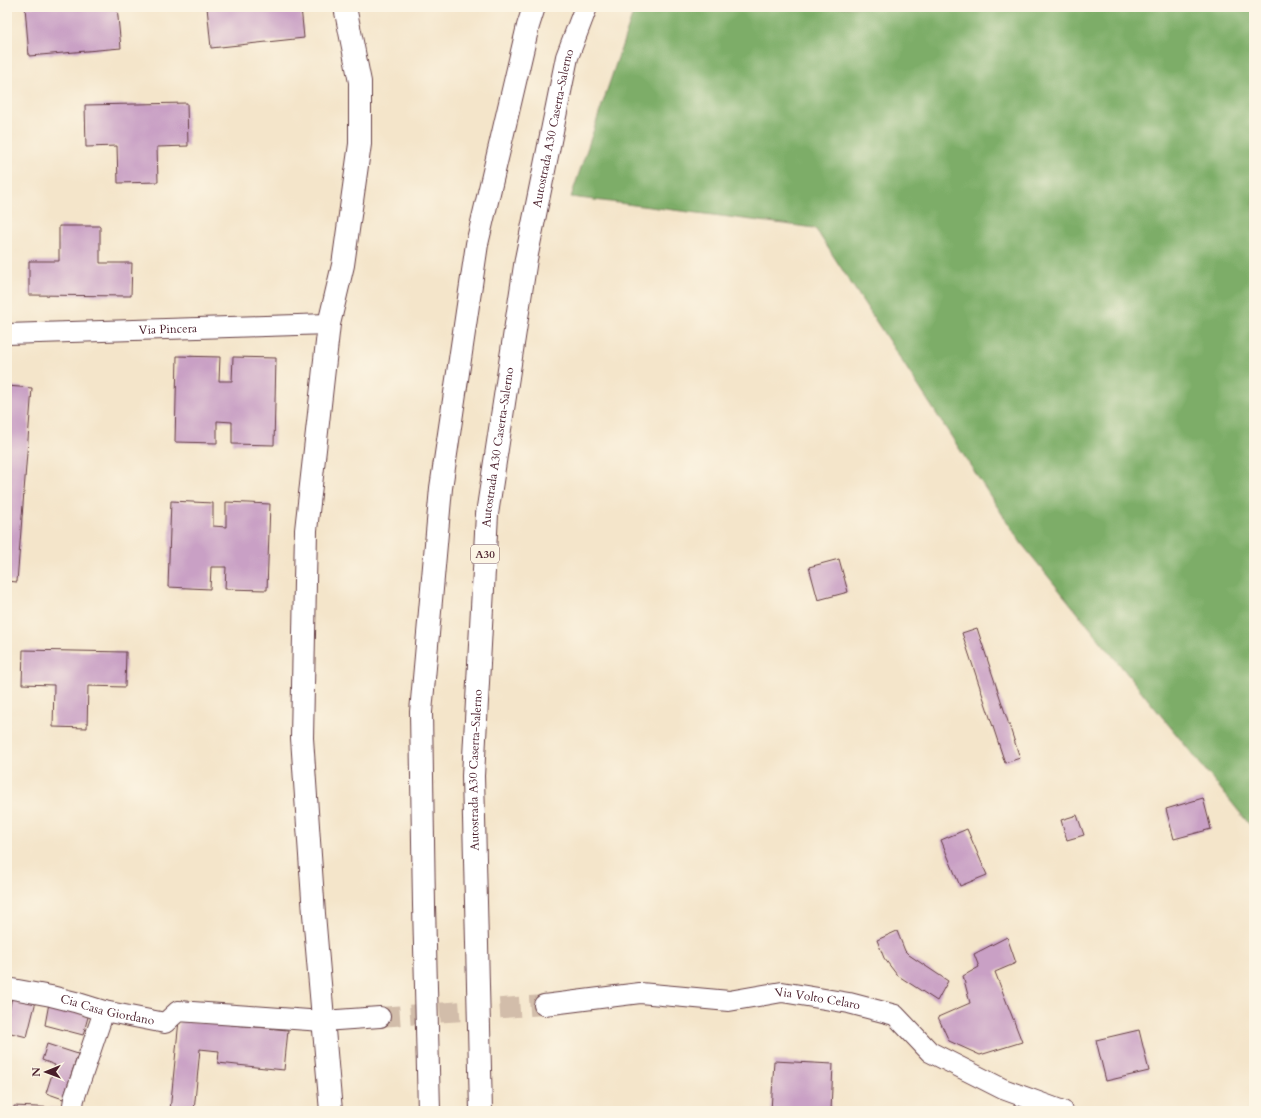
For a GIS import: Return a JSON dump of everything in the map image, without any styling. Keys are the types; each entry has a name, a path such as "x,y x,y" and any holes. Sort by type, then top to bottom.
{"main road":[{"path":"331,1111 314,914 302,738 306,530 329,324 343,265 360,144 360,82 345,7"},
{"path":"429,1111 421,712 441,488 476,244 528,26 534,7"},
{"name":"Autostrada A30 Caserta-Salerno","path":"481,1111 474,776 487,514 526,259 567,57 586,7"}],"street":[{"name":"Via Pincera","path":"7,334 329,324"},
{"name":"Cia Casa Giordano","path":"7,988 58,997 104,1011 165,1023 178,1011 323,1021"},
{"name":"Via Volto Celaro","path":"544,1005 640,993 728,1002 782,992 849,1003 895,1015 930,1052 1003,1089 1063,1111"},
{"path":"72,1111 74,1098 104,1011"},
{"path":"323,1021 380,1017"}],"green space":[{"path":"635,7 1254,7 1254,830 1021,543 815,228 571,197"}],"building":[{"path":"25,7 117,7 121,48 29,56"},
{"path":"207,7 301,7 304,38 211,48"},
{"path":"187,103 188,146 157,147 158,182 118,183 117,146 86,147 85,105"},
{"path":"59,226 100,226 100,263 132,263 131,296 29,295 29,261 59,261"},
{"path":"177,356 220,357 219,381 232,381 233,357 276,358 274,445 232,444 232,422 217,421 217,443 175,442"},
{"path":"7,386 32,388 17,582 7,581"},
{"path":"171,501 213,503 213,526 226,527 226,502 270,504 267,590 225,589 226,567 211,567 210,589 168,587"},
{"path":"839,559 848,592 818,600 809,567"},
{"path":"977,628 1020,758 1005,763 962,633"},
{"path":"23,650 126,652 125,687 88,686 87,728 53,727 54,685 22,684"},
{"path":"1203,798 1211,829 1174,839 1166,809"},
{"path":"1077,815 1084,835 1067,840 1061,820"},
{"path":"967,829 987,875 960,886 941,840"},
{"path":"897,931 905,951 909,955 948,981 937,1001 897,975 884,958 877,940"},
{"path":"1007,937 1016,963 995,972 1022,1042 980,1055 949,1041 938,1017 970,1003 963,976 979,967 974,954"},
{"path":"12,997 36,1001 27,1037 7,1032 7,1020"},
{"path":"49,1003 70,1008 88,1017 83,1035 45,1025"},
{"path":"179,1020 288,1030 284,1070 218,1063 219,1051 200,1049 194,1111 170,1111"},
{"path":"1139,1030 1149,1071 1106,1081 1096,1040"},
{"path":"47,1044 78,1054 63,1099 46,1093 55,1065 42,1060"},
{"path":"774,1061 833,1064 831,1111 771,1111"},
{"path":"14,1106 60,1108 58,1111 14,1111"}],"tunnel":[{"path":"380,1017 544,1005"}]}
